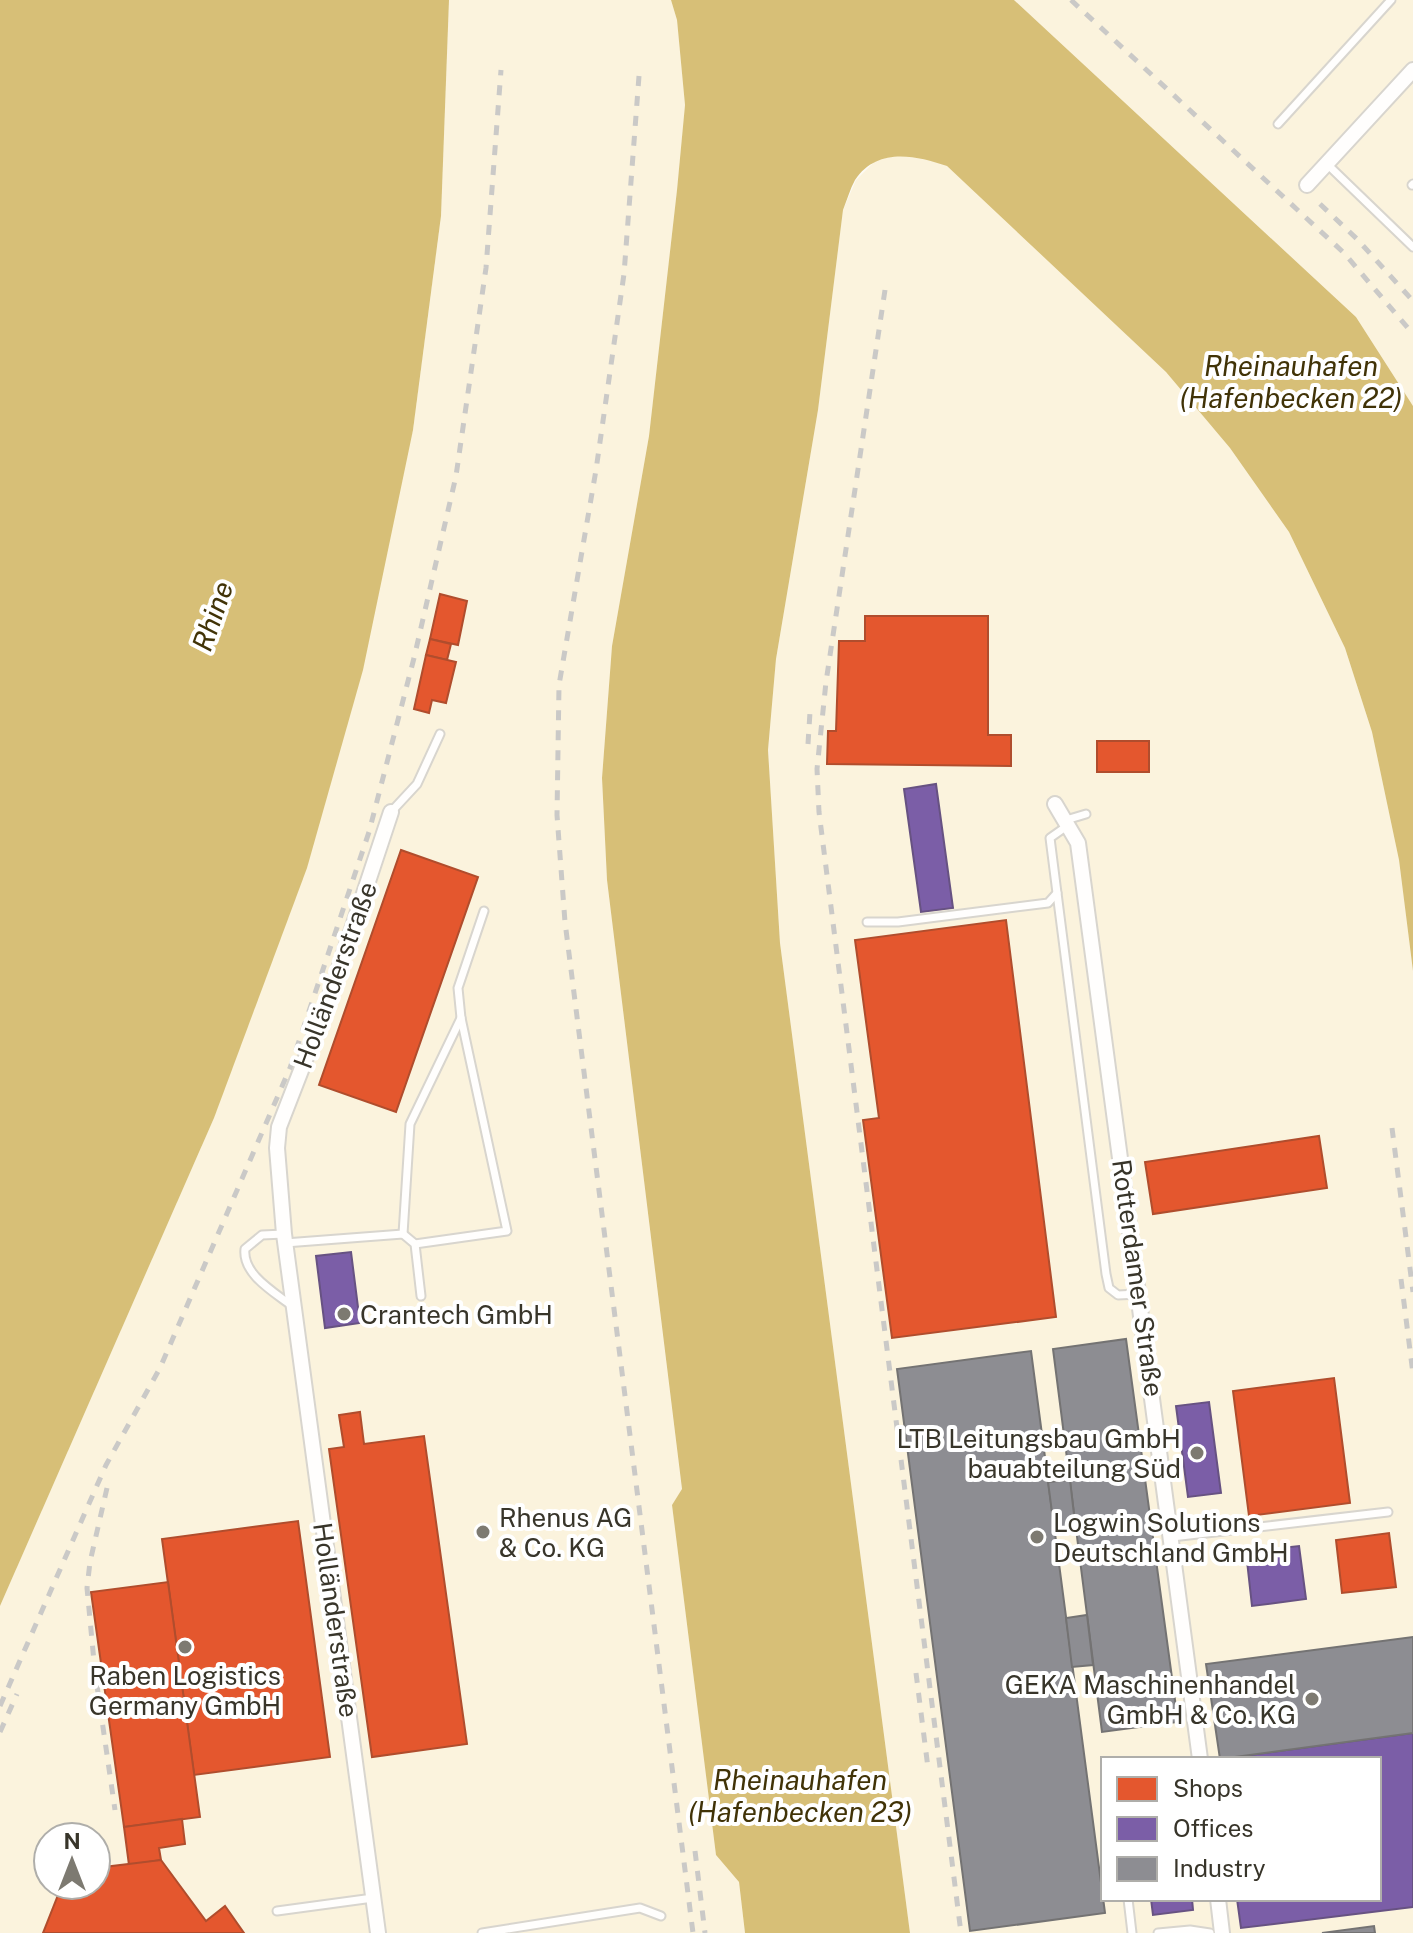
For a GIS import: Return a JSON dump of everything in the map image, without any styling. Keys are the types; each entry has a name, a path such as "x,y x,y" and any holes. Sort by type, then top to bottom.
{"street":[{"path":"1307,185 1413,70"},
{"name":"Rotterdamer Straße","path":"1055,804 1078,843 1200,1757"},
{"name":"Holländerstraße","path":"378,1933 285,1239 277,1148 279,1127 331,993 391,812"},
{"path":"1218,1901 1222,1933"}],"lane":[{"path":"1278,124 1391,0"},
{"path":"1327,164 1413,247"},
{"path":"391,812 417,784 440,734"},
{"path":"1086,814 1065,823 1050,838 1106,1274 1109,1288 1118,1295 1140,1294"},
{"path":"867,922 898,922 1048,903 1057,893"},
{"path":"415,1244 507,1231 461,1018 458,988 484,911"},
{"path":"403,1234 410,1124 461,1018"},
{"path":"294,1308 249,1269 245,1249 262,1235 285,1239 403,1234 415,1244 421,1296"},
{"path":"1172,1537 1388,1512"},
{"path":"277,1911 373,1898"},
{"path":"1128,1901 1132,1933"},
{"path":"482,1933 640,1908 661,1916"},
{"path":"1158,1933 1190,1930 1210,1933"}],"shaded area":[{"path":"449,0 671,0 677,20 685,105 649,436 612,646 602,778 607,880 682,1490 672,1505 716,1855 739,1882 745,1933 0,1933 0,1606 214,1118 413,430 441,216"},
{"path":"1014,0 1413,0 1413,406 1356,317"},
{"path":"900,155 922,157 947,166 1166,372 1230,448 1289,532 1345,648 1372,732 1399,860 1413,971 1413,1933 910,1933 780,943 768,750 776,659 818,410 843,210 856,180 876,160"}],"water":[{"name":"Rhine","path":"0,0 449,0 441,216 413,430 363,670 307,868 214,1118 0,1606"},
{"name":"Rheinauhafen (Hafenbecken 23)","path":"671,0 1014,0 1356,317 1413,406 1413,971 1399,860 1372,732 1345,648 1289,532 1230,448 1166,372 947,166 897,156 874,162 855,180 843,210 818,410 776,659 768,750 780,943 910,1933 745,1933 739,1882 716,1855 672,1505 682,1489 607,880 602,778 612,646 649,436 685,105 677,20"}],"building: Shops":[{"path":"440,594 467,601 458,645 430,639"},
{"path":"865,616 988,616 988,735 1011,735 1011,766 827,764 828,731 836,731 839,641 865,641"},
{"path":"430,639 451,644 447,660 426,655"},
{"path":"426,655 456,662 446,703 432,700 429,713 414,709"},
{"path":"1097,741 1149,741 1149,772 1097,772"},
{"path":"401,850 478,877 396,1112 319,1085"},
{"path":"1006,920 1056,1317 892,1338 863,1120 879,1118 855,940"},
{"path":"1319,1136 1327,1188 1153,1214 1145,1162"},
{"path":"1334,1378 1350,1503 1249,1516 1233,1391"},
{"path":"360,1412 364,1444 424,1436 467,1744 372,1757 329,1449 344,1447 339,1415"},
{"path":"298,1521 330,1757 194,1775 162,1539"},
{"path":"1389,1533 1396,1587 1342,1593 1336,1540"},
{"path":"168,1582 200,1817 124,1827 91,1592"},
{"path":"182,1819 185,1844 159,1848 161,1860 129,1865 124,1827"},
{"path":"161,1860 206,1921 225,1906 244,1933 43,1933 56,1901 112,1901 112,1866"}],"building: Offices":[{"path":"936,784 953,908 921,912 904,789"},
{"path":"351,1252 360,1323 325,1328 316,1256"},
{"path":"1209,1402 1221,1493 1188,1497 1176,1406"},
{"path":"1299,1546 1306,1599 1252,1606 1246,1552"},
{"path":"1413,1733 1413,1907 1241,1928 1237,1901 1381,1901 1381,1757 1235,1757"},
{"path":"1151,1901 1192,1901 1193,1910 1153,1915"}],"building: Industry":[{"path":"1126,1339 1178,1722 1102,1732 1053,1349"},
{"path":"1031,1351 1105,1913 970,1931 897,1369"},
{"path":"1070,1480 1076,1532 1055,1535 1048,1482"},
{"path":"1087,1615 1093,1665 1072,1667 1066,1618"},
{"name":"GEKA Maschinenhandel GmbH & Co. KG","path":"1413,1637 1413,1733 1220,1757 1206,1664"},
{"path":"1374,1926 1375,1933 1322,1933"}],"railway":[{"path":"1071,0 1344,253 1413,334"},
{"path":"0,1706 106,1465 160,1368 290,1068 369,832 414,658 456,476 486,268 501,70"},
{"path":"639,76 624,274 596,470 559,685 557,815 565,922 693,1933"},
{"path":"1320,204 1357,239 1413,301"},
{"path":"885,290 826,682 817,769 819,812 961,1933"},
{"path":"808,744 810,712"},
{"path":"1392,1128 1413,1292"},
{"path":"1401,1279 1413,1374"},
{"path":"107,1488 87,1588 95,1672 115,1810"},
{"path":"916,1673 928,1768"},
{"path":"0,1732 17,1694"},
{"path":"695,1851 705,1933"}],"place":[{"name":"Crantech GmbH","path":"344,1314"},
{"name":"LTB Leitungsbau GmbH bauabteilung Süd","path":"1197,1453"},
{"name":"Rhenus AG & Co. KG","path":"483,1532"},
{"name":"Logwin Solutions Deutschland GmbH","path":"1037,1537"},
{"name":"Raben Logistics Germany GmbH","path":"185,1647"},
{"name":"GEKA Maschinenhandel GmbH & Co. KG","path":"1312,1699"}],"water label":[{"name":"Rheinauhafen (Hafenbecken 22)","path":"1291,381"}]}
